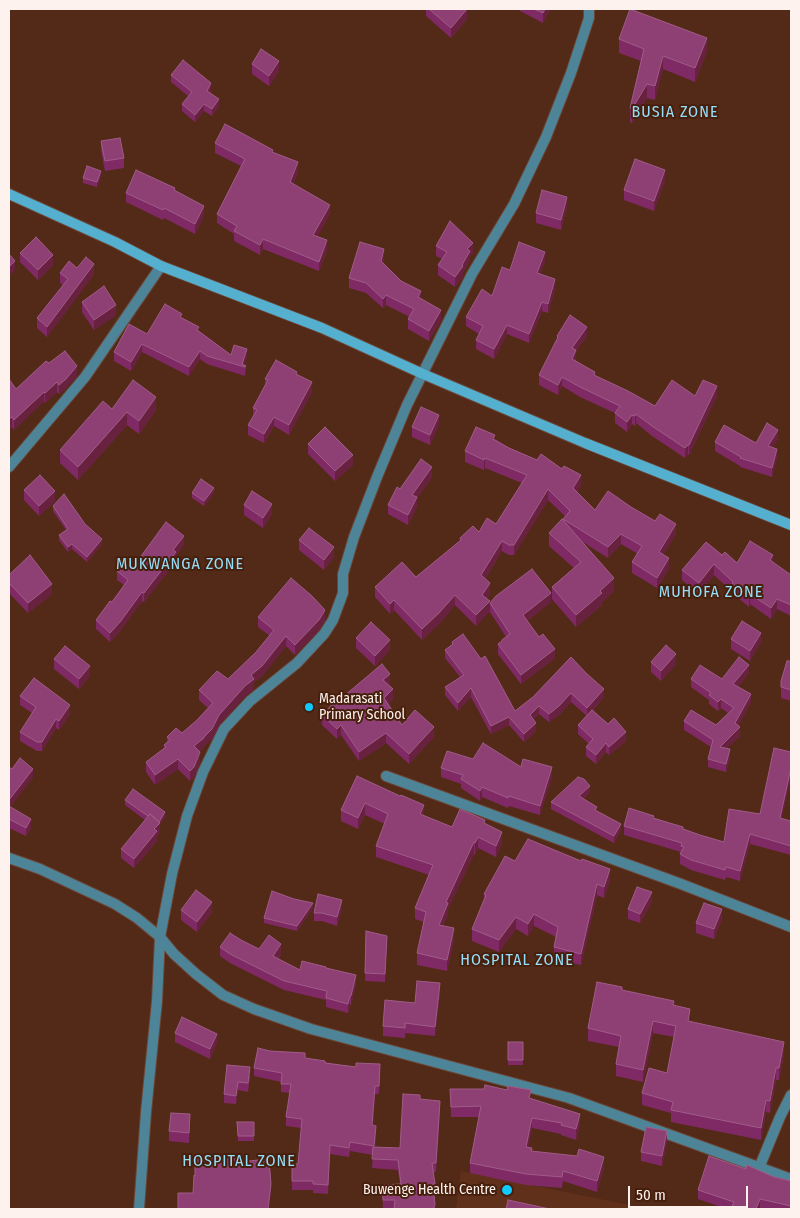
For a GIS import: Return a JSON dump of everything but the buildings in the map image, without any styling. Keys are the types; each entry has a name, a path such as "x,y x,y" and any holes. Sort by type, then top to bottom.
{"main road":[{"path":"9,194 115,242 162,266 322,328 585,443 791,525"}],"street":[{"path":"139,1209 157,1001 160,938 172,874 187,816 203,772 224,729 250,701 297,663 324,634 332,620 343,593 343,574 361,520 403,414 472,274 514,204 546,137 571,73 589,18 589,9"},
{"path":"9,467 85,376 162,266"},
{"path":"386,776 681,884 791,927"},
{"path":"9,858 40,869 115,904 137,918 196,974 223,995 254,1008 311,1028 569,1098 791,1179"},
{"path":"760,1168 791,1095"}],"shaded area":[{"name":"Buwenge Health Centre","path":"461,1171 650,1209 456,1209"}],"place":[{"name":"Madarasati Primary School","path":"309,707"},
{"name":"Buwenge Health Centre","path":"507,1190"}],"district":[{"name":"BUSIA ZONE","path":"675,113"},
{"name":"MUKWANGA ZONE","path":"180,565"},
{"name":"MUHOFA ZONE","path":"711,593"},
{"name":"HOSPITAL ZONE","path":"517,961"},
{"name":"HOSPITAL ZONE","path":"239,1162"}]}
